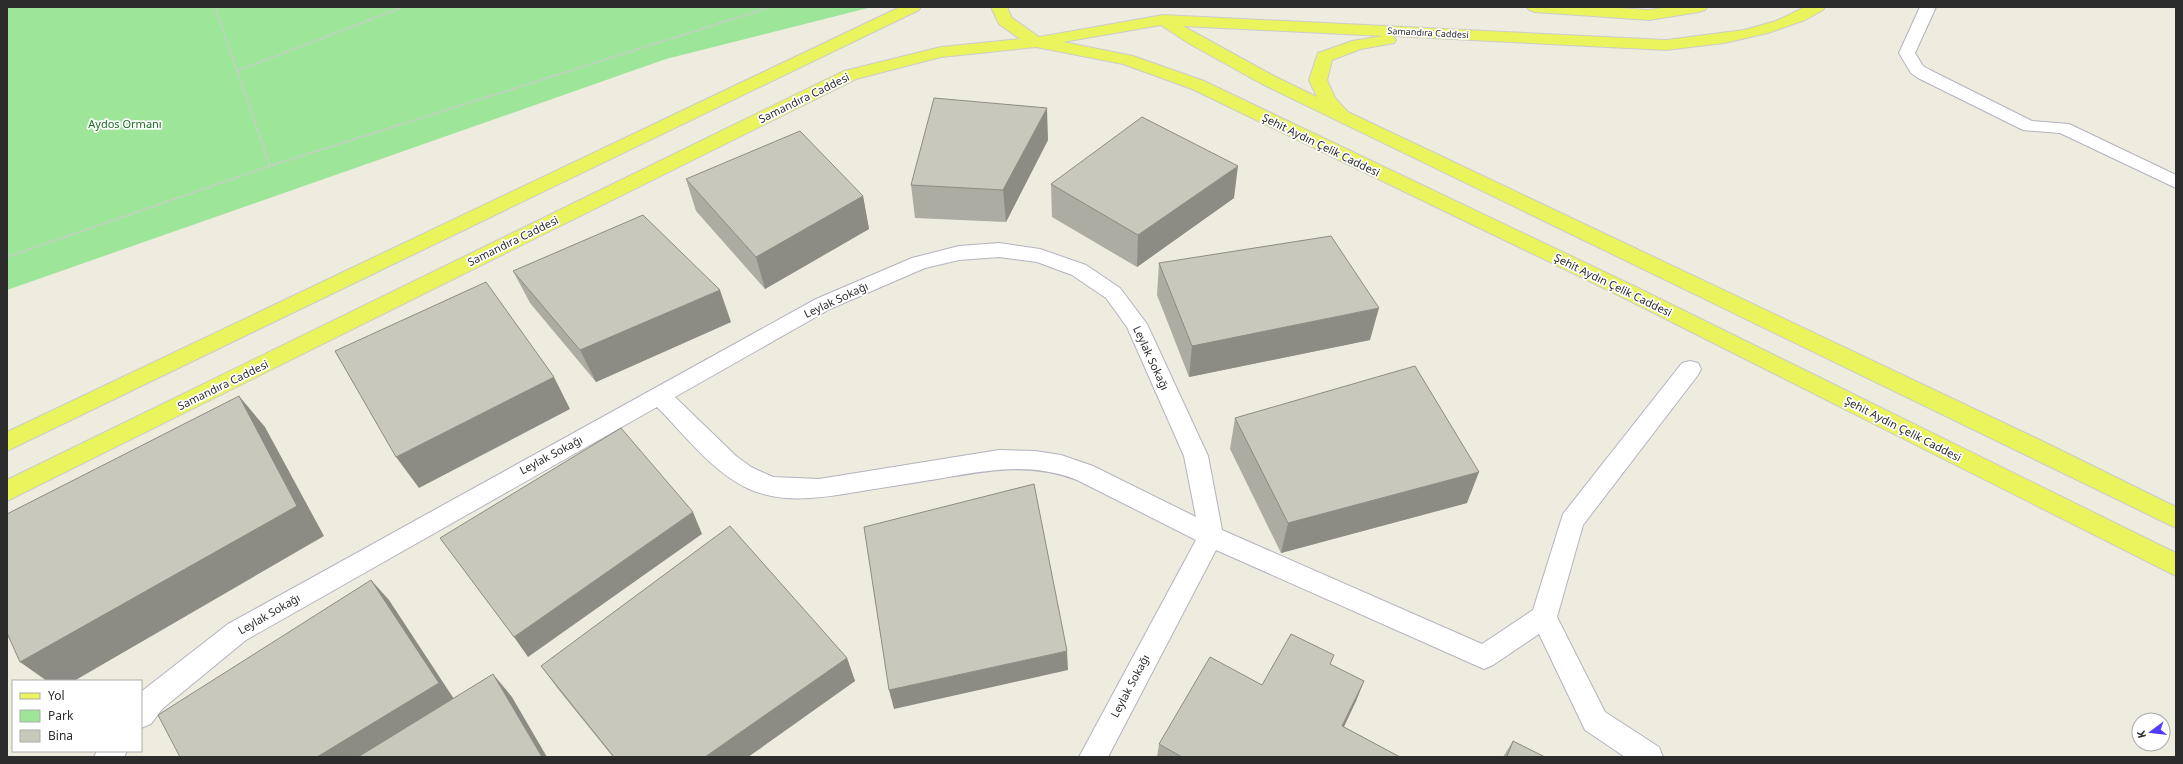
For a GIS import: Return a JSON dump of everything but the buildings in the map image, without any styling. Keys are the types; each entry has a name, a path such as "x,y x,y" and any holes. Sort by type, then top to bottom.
{"main road":[{"path":"7,442 913,7"},
{"path":"998,7 1006,21 1036,42"},
{"path":"1536,7 1649,15 1699,7"},
{"name":"Samandıra Caddesi","path":"7,491 850,75 941,52 1036,42 1163,14 1425,33 1666,45 1723,39 1771,28 1817,7"},
{"path":"1163,14 1194,40 1262,77 2025,443 2176,518"},
{"path":"1350,120 1328,101 1318,80 1324,57 1358,45 1425,33"},
{"name":"Şehit Aydın Çelik Caddesi","path":"1036,42 1127,60 1198,85 1627,291 2176,565"}],"street":[{"path":"1928,7 1907,53 1914,65 1924,74 2028,126 2063,128 2176,182"},
{"name":"Leylak Sokağı","path":"142,714 152,700 237,632 432,521 660,396 823,304 919,264 959,253 991,251 1040,256 1079,270 1113,293 1136,324 1196,456 1204,492 1211,536 1093,757"},
{"path":"660,396 734,469 751,480 772,487 795,490 819,489 999,459 1035,460 1061,464 1085,473 1211,536 1484,657 1544,617 1572,521 1690,369"},
{"path":"1544,617 1595,721 1649,757"}],"path":[{"path":"215,7 270,166"},
{"path":"237,71 403,7"},
{"path":"7,257 270,166 771,7"}],"green space":[{"name":"Aydos Ormanı","path":"7,7 872,7 666,59 7,290"}]}
